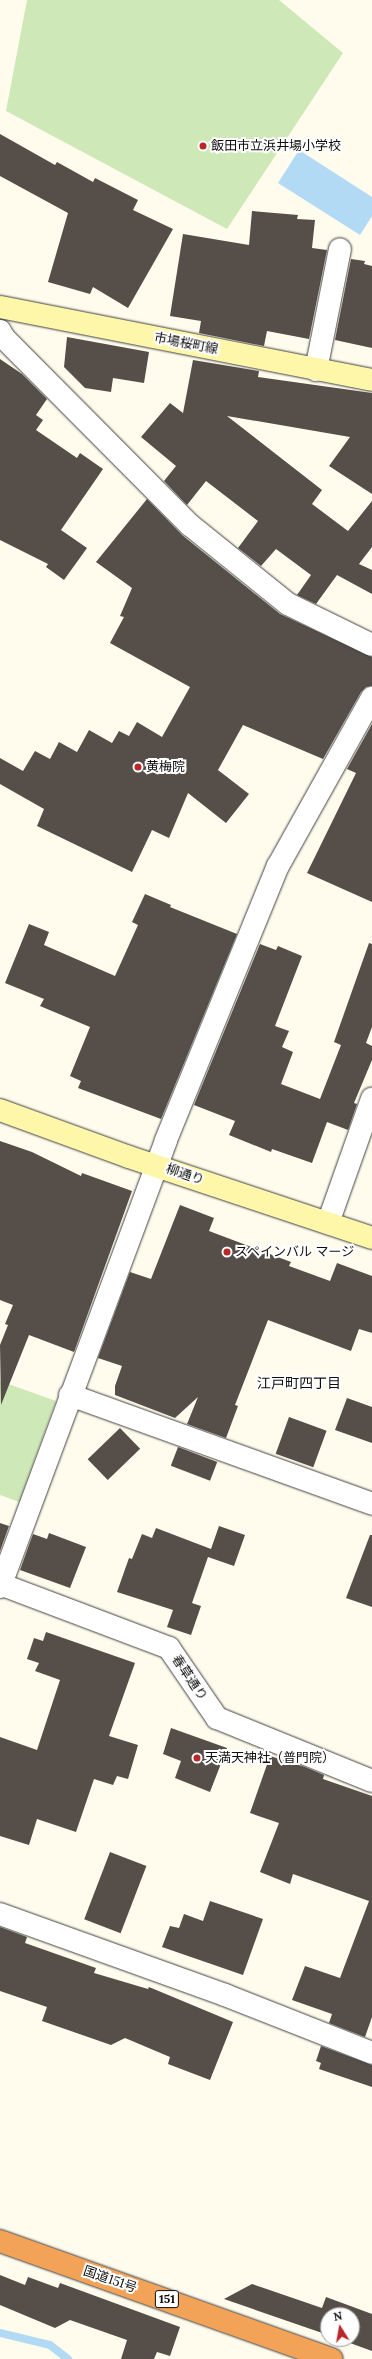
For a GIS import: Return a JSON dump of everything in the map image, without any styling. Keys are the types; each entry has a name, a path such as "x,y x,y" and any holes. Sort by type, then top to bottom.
{"highway":[{"name":"国道151号","path":"0,2241 332,2359"}],"street":[{"path":"316,370 340,249"},
{"name":"市場桜町線","path":"0,307 372,380"},
{"path":"0,332 4,338 190,525 288,604 372,645"},
{"path":"0,1585 166,1140 278,866 372,698"},
{"path":"328,1223 372,1099"},
{"name":"柳通り","path":"0,1110 129,1158 372,1238"},
{"path":"70,1395 372,1504"},
{"name":"春草通り","path":"0,1585 169,1648 217,1718 372,1781"},
{"path":"0,1914 225,1996 372,2053"}],"green space":[{"name":"飯田市立浜井場小学校","path":"27,0 279,0 343,53 227,229 6,111"},
{"path":"0,1381 56,1401 19,1502 0,1495"}],"water":[{"path":"299,150 372,197 372,216 360,235 278,183"}],"building":[{"path":"0,134 55,165 57,162 93,182 95,178 138,200 133,210 173,229 128,308 93,287 90,294 48,282 68,213 0,176"},
{"path":"252,211 298,215 297,219 315,220 312,248 327,250 309,339 267,331 264,346 199,333 201,321 170,316 183,234 249,245"},
{"path":"351,259 365,261 364,264 372,266 372,348 335,340"},
{"path":"67,337 149,352 144,383 113,378 111,392 85,388 64,367"},
{"path":"0,359 22,374 47,399 36,415 43,420 36,430 77,458 80,453 103,469 61,530 87,548 64,580 46,567 48,564 0,540"},
{"path":"193,360 259,371 258,377 372,393 372,494 329,466 350,437 227,416 322,490 312,504 348,531 372,501 372,547 359,564 372,570 372,594 337,575 316,604 297,595 311,575 276,549 261,566 238,548 258,521 206,481 187,505 164,481 176,466 141,437 170,403 183,413"},
{"path":"147,499 182,535 280,614 372,657 372,686 366,687 361,692 323,759 243,725 218,770 249,794 226,823 188,793 169,838 152,830 132,872 37,826 44,809 0,784 0,758 23,771 35,751 50,759 59,742 77,752 89,730 112,743 119,731 129,736 137,722 162,737 190,687 110,643 124,617 120,616 132,588 96,562"},
{"path":"372,724 372,902 307,873 356,773 347,769"},
{"path":"145,894 171,905 170,907 237,934 161,1119 78,1088 81,1081 70,1076 90,1027 40,1006 44,999 5,983 29,924 49,932 44,945 115,976 138,925 132,922"},
{"path":"369,943 372,944 372,1027 366,1043 372,1046 372,1060 354,1103 357,1104 348,1130 327,1122 312,1163 272,1149 271,1152 229,1135 235,1121 194,1105 260,944 276,950 278,946 302,956 275,1026 289,1031 282,1047 293,1052 281,1084 320,1099 341,1045 334,1042"},
{"path":"0,1141 32,1152 81,1176 82,1173 132,1191 74,1352 29,1335 1,1405 0,1345 8,1325 5,1324 13,1305 0,1300"},
{"path":"180,1205 214,1218 209,1231 291,1262 289,1266 330,1281 337,1263 372,1276 372,1333 359,1329 351,1351 268,1320 235,1405 238,1406 226,1438 187,1424 198,1397 175,1418 115,1395 115,1386 122,1366 98,1358 130,1272 151,1279"},
{"path":"347,1398 372,1407 372,1443 335,1430"},
{"path":"289,1417 327,1431 313,1467 276,1454"},
{"path":"120,1428 140,1449 108,1480 88,1459"},
{"path":"178,1447 217,1462 210,1481 171,1466"},
{"path":"0,1523 9,1526 0,1551"},
{"path":"219,1526 245,1535 234,1566 208,1557 192,1603 201,1606 191,1635 167,1627 173,1610 117,1592 129,1558 132,1559 142,1534 152,1538 156,1528 211,1549"},
{"path":"49,1533 86,1547 70,1588 20,1570 33,1534 47,1539"},
{"path":"370,1535 372,1535 372,1607 346,1598"},
{"path":"46,1632 135,1663 109,1736 138,1745 128,1779 117,1776 113,1785 94,1779 76,1832 37,1819 29,1845 0,1836 0,1737 37,1750 60,1680 35,1671 39,1663 27,1659 34,1638 43,1641"},
{"name":"天満天神社（普門院）","path":"171,1728 227,1748 210,1792 175,1778 181,1761 163,1754"},
{"path":"270,1756 305,1767 324,1775 323,1779 372,1796 372,2017 365,2037 329,2023 332,2014 292,2000 305,1966 340,1978 369,1901 293,1874 290,1884 260,1872 279,1823 250,1813"},
{"path":"110,1852 146,1866 121,1933 84,1919"},
{"path":"210,1901 263,1919 243,1975 162,1947 170,1926 179,1928 184,1914 203,1921"},
{"path":"0,1927 27,1937 25,1943 96,1968 94,1973 148,1989 149,1987 233,2022 210,2080 168,2064 170,2057 125,2038 111,2045 42,2021 47,2007 0,1991"},
{"path":"321,2046 372,2065 372,2087 319,2069 321,2063 316,2061"},
{"path":"0,2275 25,2285 28,2277 58,2288 60,2283 180,2327 170,2356 157,2352 154,2359 121,2359 127,2340 70,2320 55,2328 0,2305"},
{"path":"252,2284 320,2307 320,2332 224,2299"},
{"path":"326,2297 353,2307 322,2307"},
{"path":"360,2310 372,2314 372,2351 360,2347"}],"waterway":[{"path":"0,2333 50,2345 68,2359"}],"place":[{"name":"飯田市立浜井場小学校","path":"203,146"},
{"name":"黄梅院","path":"138,767"},
{"name":"スペインバル マージ","path":"227,1252"},
{"name":"天満天神社（普門院）","path":"197,1758"}],"district":[{"name":"江戸町四丁目","path":"299,1383"}]}
